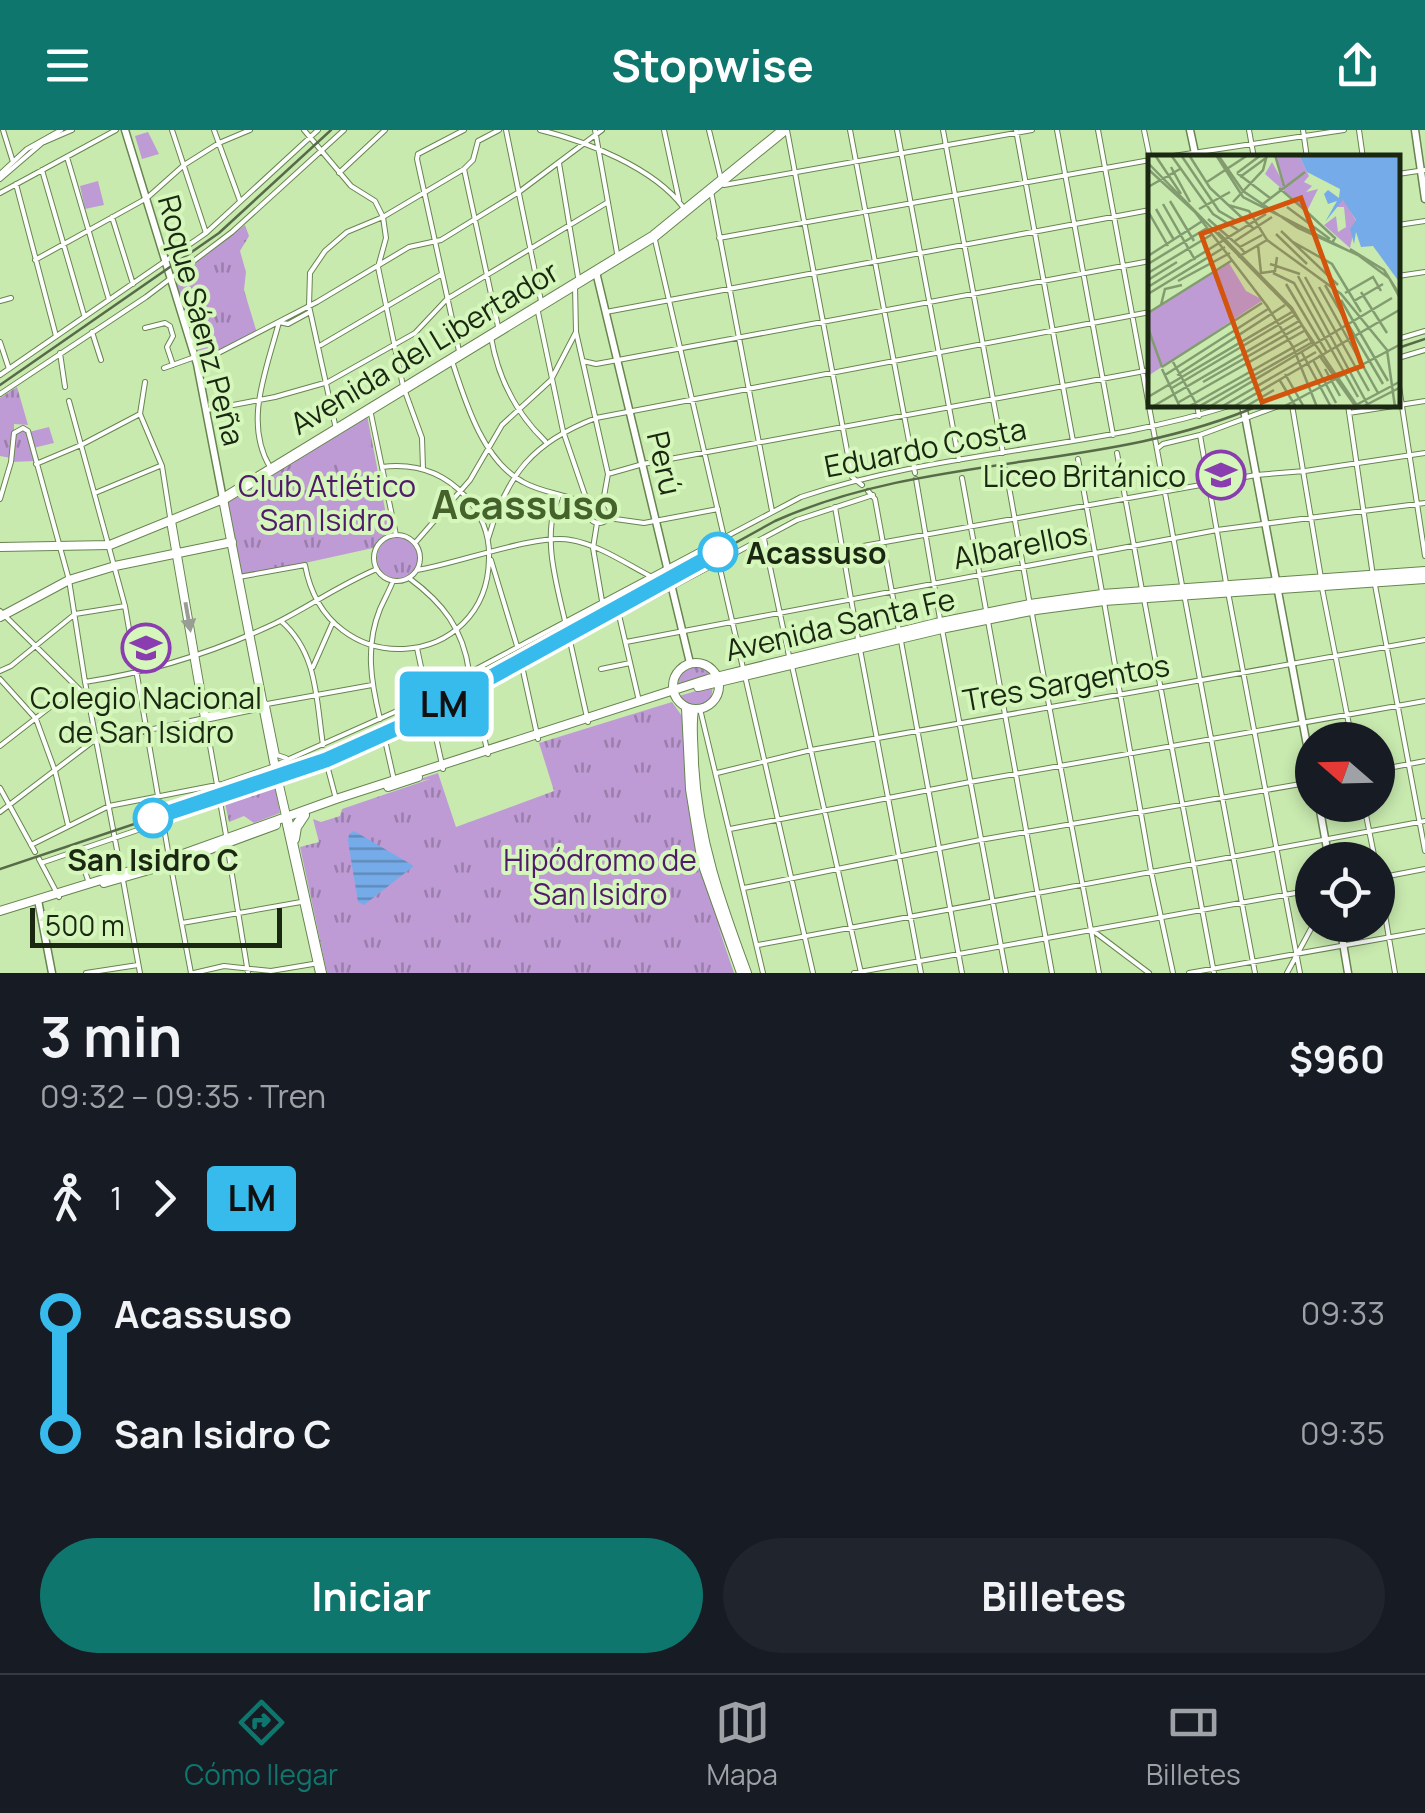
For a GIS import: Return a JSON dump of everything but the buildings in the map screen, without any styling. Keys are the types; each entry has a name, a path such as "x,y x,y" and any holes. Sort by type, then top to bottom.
{"main road":[{"name":"Avenida del Libertador","path":"0,548 110,545 223,499 654,236 682,205 786,130"},
{"name":"Roque Sáenz Peña","path":"223,499 272,765"},
{"path":"171,521 205,718 264,708"},
{"path":"1,614 70,580 116,566 232,542"},
{"name":"Avenida Santa Fe","path":"1374,580 1425,571"},
{"name":"Avenida Santa Fe","path":"615,711 718,679 1031,607 1143,595 1425,579"},
{"path":"690,663 708,666 718,679 716,697 694,709 673,692 676,673 690,663"},
{"name":"Avenida Santa Fe","path":"286,818 673,692"},
{"path":"694,709 689,778 698,844 706,879 744,973"},
{"path":"281,780 305,897"},
{"name":"Avenida Santa Fe","path":"286,818 336,798 395,782"},
{"path":"294,839 304,814"},
{"path":"286,818 294,839 320,968"},
{"path":"0,911 170,862 286,818"},
{"path":"59,895 89,882 122,875"}],"street":[{"path":"3,130 13,162"},
{"path":"0,177 39,141 61,130"},
{"path":"0,177 42,143 72,130"},
{"path":"0,193 116,130"},
{"name":"Roque Sáenz Peña","path":"126,130 196,361 223,499"},
{"path":"172,130 206,233"},
{"path":"214,130 240,203"},
{"path":"36,260 147,198 184,165 219,143 250,130"},
{"path":"304,130 339,174 374,201 384,217 386,238 378,267 404,390 420,430 423,469"},
{"path":"0,375 206,233 318,130"},
{"path":"0,394 232,232 344,130"},
{"path":"339,174 385,130"},
{"path":"464,130 418,154 416,159 448,299 465,399 489,447 514,476 589,505 603,502"},
{"path":"336,429 307,285 316,262 347,232 384,217 464,169 475,155 478,141 502,130 531,248 541,306 540,328 563,432 589,505 589,516 596,522"},
{"path":"540,130 584,142 631,166 682,205"},
{"path":"664,130 682,205"},
{"path":"709,130 720,238 772,511"},
{"path":"786,130 854,480 862,486"},
{"path":"850,130 1006,973"},
{"path":"897,130 959,460"},
{"path":"943,130 1004,452"},
{"path":"715,184 731,185 1032,130"},
{"path":"1057,130 1112,434"},
{"path":"608,474 643,464 1147,371 1098,130"},
{"path":"1144,130 1149,155"},
{"path":"1190,130 1195,154 1304,132 1344,130"},
{"path":"1249,130 1253,155"},
{"path":"1359,130 1363,155"},
{"path":"1415,130 1425,199"},
{"path":"164,368 196,361 279,322 288,324 409,248 435,242 476,219 519,192 598,131"},
{"path":"598,131 618,259"},
{"path":"1016,131 1073,441"},
{"path":"67,157 109,300"},
{"path":"720,238 1148,160"},
{"path":"559,163 577,284 576,332 608,474 603,502"},
{"path":"464,169 488,274 500,374 517,408 546,442"},
{"path":"42,170 84,317"},
{"path":"16,184 56,336"},
{"path":"207,410 328,382 394,346 425,326 448,299 608,202"},
{"path":"606,312 1148,210"},
{"path":"112,217 133,284"},
{"path":"1400,225 1425,221"},
{"path":"654,236 724,537"},
{"path":"583,361 590,364 681,349 1148,261"},
{"name":"Perú","path":"596,272 690,663"},
{"path":"1400,276 1425,272"},
{"path":"320,346 442,274"},
{"path":"0,300 11,298"},
{"path":"488,539 514,476 546,442 596,418 1148,312"},
{"path":"272,470 260,444 259,401 279,322"},
{"path":"145,328 170,326 173,336 167,346 173,365"},
{"path":"1400,338 1425,331"},
{"path":"92,332 101,360"},
{"path":"416,543 462,492 502,424 552,380 576,332"},
{"path":"0,342 8,369"},
{"path":"1400,357 1425,350"},
{"path":"60,353 65,387"},
{"path":"145,382 140,414 162,466 171,521"},
{"path":"1400,392 1425,556"},
{"path":"1402,405 1425,401"},
{"path":"69,402 116,566 158,797"},
{"path":"1152,408 1255,973"},
{"path":"1198,408 1199,416"},
{"name":"Eduardo Costa","path":"31,845 109,806 217,785 380,719 801,497 854,480 915,473 959,460 1154,428 1223,408"},
{"path":"1244,408 1304,722"},
{"path":"1158,448 1274,408"},
{"path":"1293,408 1321,584 1349,722"},
{"path":"1348,408 1374,580 1425,851"},
{"path":"1349,413 1382,408"},
{"path":"370,409 396,535"},
{"path":"36,464 140,414"},
{"path":"0,499 11,462 14,433 18,428 28,430 70,580 88,700 140,973"},
{"path":"1200,435 1300,973"},
{"path":"1118,453 1214,971"},
{"path":"769,563 1256,475 1425,453"},
{"path":"1078,459 1151,871 1173,973"},
{"path":"95,494 162,466"},
{"path":"382,467 423,469 462,492 482,519 495,582 517,646"},
{"path":"1006,470 1100,973"},
{"path":"962,478 1052,973"},
{"path":"281,780 385,740 763,537 806,516 871,493 962,973"},
{"path":"559,496 551,518 551,539 566,621"},
{"path":"603,502 610,510 608,518"},
{"name":"Albarellos","path":"626,642 1217,530 1425,503"},
{"path":"835,507 921,973"},
{"path":"596,522 608,518 637,524 656,522 718,508"},
{"path":"596,522 593,548 602,601"},
{"path":"396,535 416,543 420,558 410,578 393,580 377,569 377,547 386,538 396,535"},
{"path":"763,537 852,926 859,972 1295,893"},
{"path":"417,570 551,539 572,540 650,576"},
{"path":"238,577 299,564 306,567 315,599 332,624 350,638 371,646 417,648 457,628 478,602 485,587 490,554"},
{"path":"718,560 812,973"},
{"path":"85,682 137,673 250,635 377,569"},
{"path":"410,578 437,599 457,628 469,673"},
{"path":"380,719 372,684 371,646 380,609 393,580"},
{"path":"68,827 56,770 36,719 0,676 75,614 125,606"},
{"path":"1,614 88,700"},
{"path":"619,614 639,701"},
{"path":"281,621 297,638 313,667 323,744"},
{"path":"313,667 332,624"},
{"name":"Tres Sargentos","path":"717,774 812,750 1425,640"},
{"path":"570,641 588,720"},
{"path":"417,648 427,695"},
{"path":"601,670 630,663"},
{"path":"522,666 537,736"},
{"path":"264,708 372,684"},
{"path":"0,746 76,686"},
{"path":"474,693 487,752"},
{"path":"1314,722 1425,701"},
{"name":"Roque Sáenz Peña","path":"264,708 277,755 291,758"},
{"path":"694,709 717,774 764,973"},
{"path":"430,715 442,767"},
{"path":"0,812 96,740 205,718 247,971"},
{"path":"730,829 1295,725"},
{"path":"385,740 395,782"},
{"path":"1395,767 1425,761"},
{"path":"327,765 336,798"},
{"path":"744,888 980,840 1295,785"},
{"path":"0,788 35,852"},
{"path":"59,895 40,861 220,802"},
{"path":"163,822 192,973 224,966 247,971 320,968"},
{"path":"1322,822 1326,842"},
{"path":"1367,822 1371,842"},
{"path":"758,945 1422,822"},
{"path":"78,851 89,882"},
{"path":"1395,873 1425,869"},
{"path":"181,923 305,897"},
{"path":"39,902 52,973"},
{"path":"1092,930 1149,973"},
{"path":"1395,936 1425,931"},
{"path":"1287,973 1304,942"},
{"path":"1343,942 1348,973"},
{"path":"1189,973 1364,942"},
{"path":"1389,942 1395,973"},
{"path":"86,973 138,965"}],"green space":[{"path":"148,132 159,154 142,159 135,136"},
{"path":"98,181 104,205 85,209 80,186"},
{"path":"245,225 249,236 240,251 246,272 244,290 257,333 198,362 175,278"},
{"path":"17,387 28,425 14,424 14,432 18,428 29,432 49,427 54,443 33,448 36,461 11,462 11,458 0,456 0,398"},
{"name":"Club Atlético San Isidro","path":"367,415 389,530 373,548 241,577 225,500"},
{"path":"367,439 378,491 346,497 336,445"},
{"path":"322,449 331,462 291,488 301,487 304,497 310,496 316,524 270,534 262,505 255,509 247,497 304,460 310,468 306,459"},
{"path":"338,480 343,498 314,504 311,487"},
{"path":"381,495 389,530 333,542 325,507"},
{"path":"398,537 413,543 419,558 413,573 398,579 383,573 377,558 383,543"},
{"path":"691,664 702,665 712,676 678,686 680,672"},
{"path":"713,686 711,699 699,707 688,706 679,696"},
{"name":"Hipódromo de San Isidro","path":"672,702 682,716 690,818 699,866 737,973 718,926 734,973 327,973 300,847 319,842 313,819 321,822 340,816 342,809 438,773 456,827 554,791 539,743"},
{"path":"274,781 280,813 254,823 244,816 229,822 225,803 268,788 267,783"}],"water":[{"path":"354,831 414,866 364,905 358,902 348,841"}],"tram line":[{"path":"0,385 219,233 331,130"}],"railway":[{"path":"1400,347 1425,339"},
{"path":"0,869 325,760 405,725 775,521 834,499 894,483 1141,442 1252,408"}],"train":[{"name":"LM","path":"153,818 326,760 404,725 718,552"}],"place":[{"name":"Liceo Británico","path":"1221,475"},
{"name":"Acassuso","path":"718,552"},
{"name":"Colegio Nacional de San Isidro","path":"146,648"},
{"name":"San Isidro C","path":"153,818"}],"district":[{"name":"Acassuso","path":"525,503"}]}
